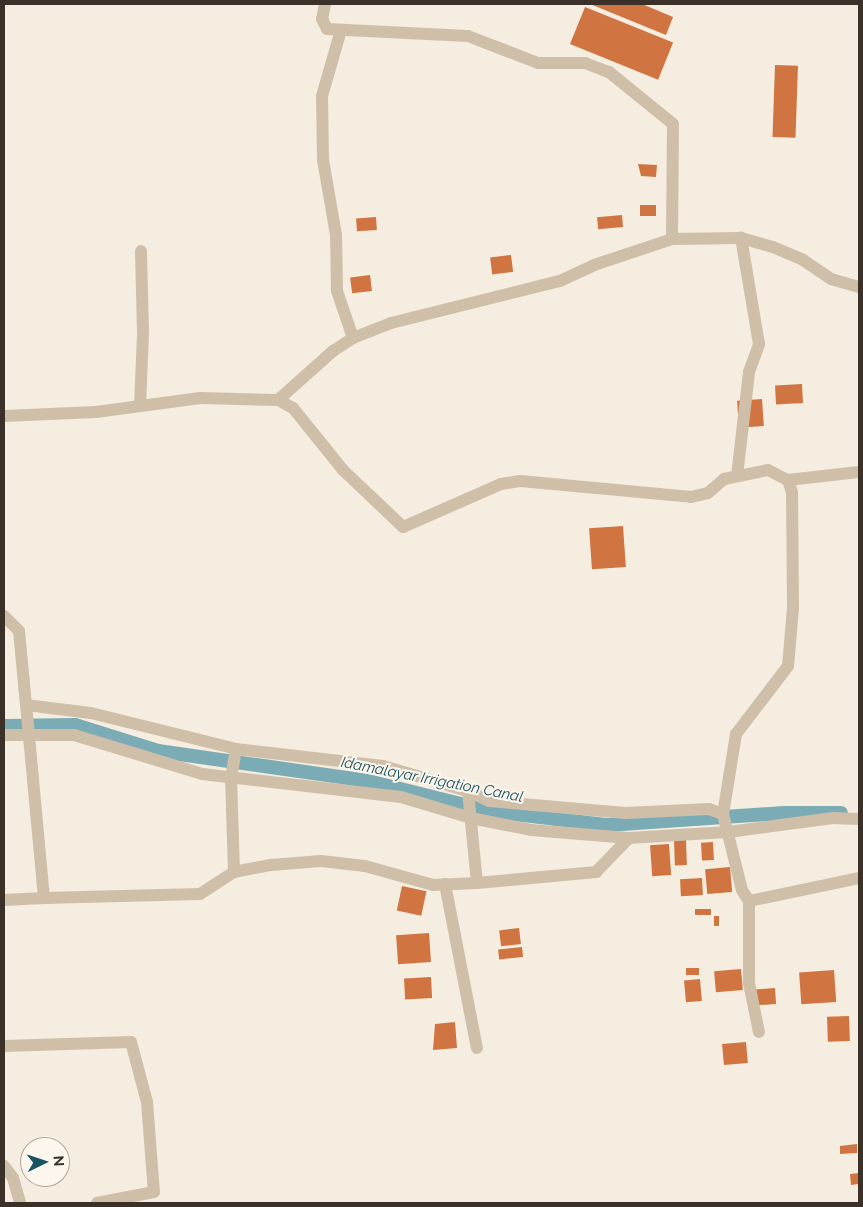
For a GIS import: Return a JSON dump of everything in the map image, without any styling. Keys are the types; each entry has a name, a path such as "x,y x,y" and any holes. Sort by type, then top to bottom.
{"street":[{"path":"325,4 323,26 327,30 468,36 538,63 585,63 609,72 673,124 672,239"},
{"path":"341,30 322,96 322,160 336,235 337,291 353,338"},
{"path":"737,476 749,372 759,344 741,238"},
{"path":"278,400 334,351 353,338 391,323 560,281 594,265 672,239 741,238 773,247 803,260 831,279 859,287"},
{"path":"140,406 143,333 141,251"},
{"path":"4,416 86,413 200,398 278,400 293,408 343,470 403,527 501,484 520,481 691,497 708,493 724,479 768,470 788,480 859,472"},
{"path":"759,1032 749,983 749,901 742,890 723,814 736,734 788,666 793,608 792,492 788,480"},
{"path":"4,616 19,631 44,898"},
{"path":"26,705 91,713 236,748 383,766 468,791 489,801 625,813 709,808 723,814"},
{"path":"4,735 29,733 74,734 202,774 400,797 471,818 531,830 629,838 728,832 833,818 859,819"},
{"path":"234,872 231,778 236,748"},
{"path":"468,791 477,882"},
{"path":"4,900 200,894 234,872 321,861 365,866 433,885 596,872 629,838"},
{"path":"749,901 859,878"},
{"path":"445,884 477,1048"},
{"path":"4,1046 131,1042 147,1102 154,1192 97,1203"},
{"path":"4,1166 13,1178 20,1203"}],"building":[{"path":"590,4 642,4 673,17 666,35"},
{"path":"585,7 673,43 658,80 570,44"},
{"path":"775,65 798,66 795,138 772,137"},
{"path":"638,164 657,165 656,177 641,176"},
{"path":"640,205 656,205 656,216 640,216"},
{"path":"622,215 623,227 598,229 597,217"},
{"path":"376,217 377,230 357,231 356,218"},
{"path":"511,255 513,272 492,274 490,258"},
{"path":"370,275 372,291 352,293 350,277"},
{"path":"802,384 803,403 776,404 775,385"},
{"path":"762,399 764,426 739,428 737,401"},
{"path":"623,526 626,567 592,569 589,528"},
{"path":"674,840 686,840 687,865 675,865"},
{"path":"713,842 714,860 702,861 701,843"},
{"path":"669,844 671,875 652,876 650,845"},
{"path":"730,867 732,892 707,894 705,869"},
{"path":"702,878 703,895 681,896 680,879"},
{"path":"402,886 426,891 421,916 397,910"},
{"path":"695,909 711,909 711,915 695,915"},
{"path":"714,916 719,916 719,926 714,926"},
{"path":"519,928 521,944 501,946 499,930"},
{"path":"429,933 431,962 398,964 396,935"},
{"path":"522,947 523,957 499,959 498,950"},
{"path":"686,968 699,968 699,975 686,975"},
{"path":"741,969 743,990 716,992 714,971"},
{"path":"834,970 836,1002 801,1004 799,972"},
{"path":"431,977 432,998 405,999 404,978"},
{"path":"700,979 702,1001 686,1002 684,980"},
{"path":"775,988 776,1004 756,1005 755,989"},
{"path":"849,1016 850,1041 828,1042 827,1017"},
{"path":"455,1022 457,1048 433,1050 435,1024"},
{"path":"746,1042 748,1063 724,1065 722,1044"},
{"path":"857,1144 857,1153 840,1154 840,1146"},
{"path":"859,1173 859,1184 851,1185 850,1174"}],"waterway":[{"name":"Idamalayar Irrigation Canal","path":"4,726 75,725 158,751 368,781 489,811 607,825 784,813 841,813"}]}
